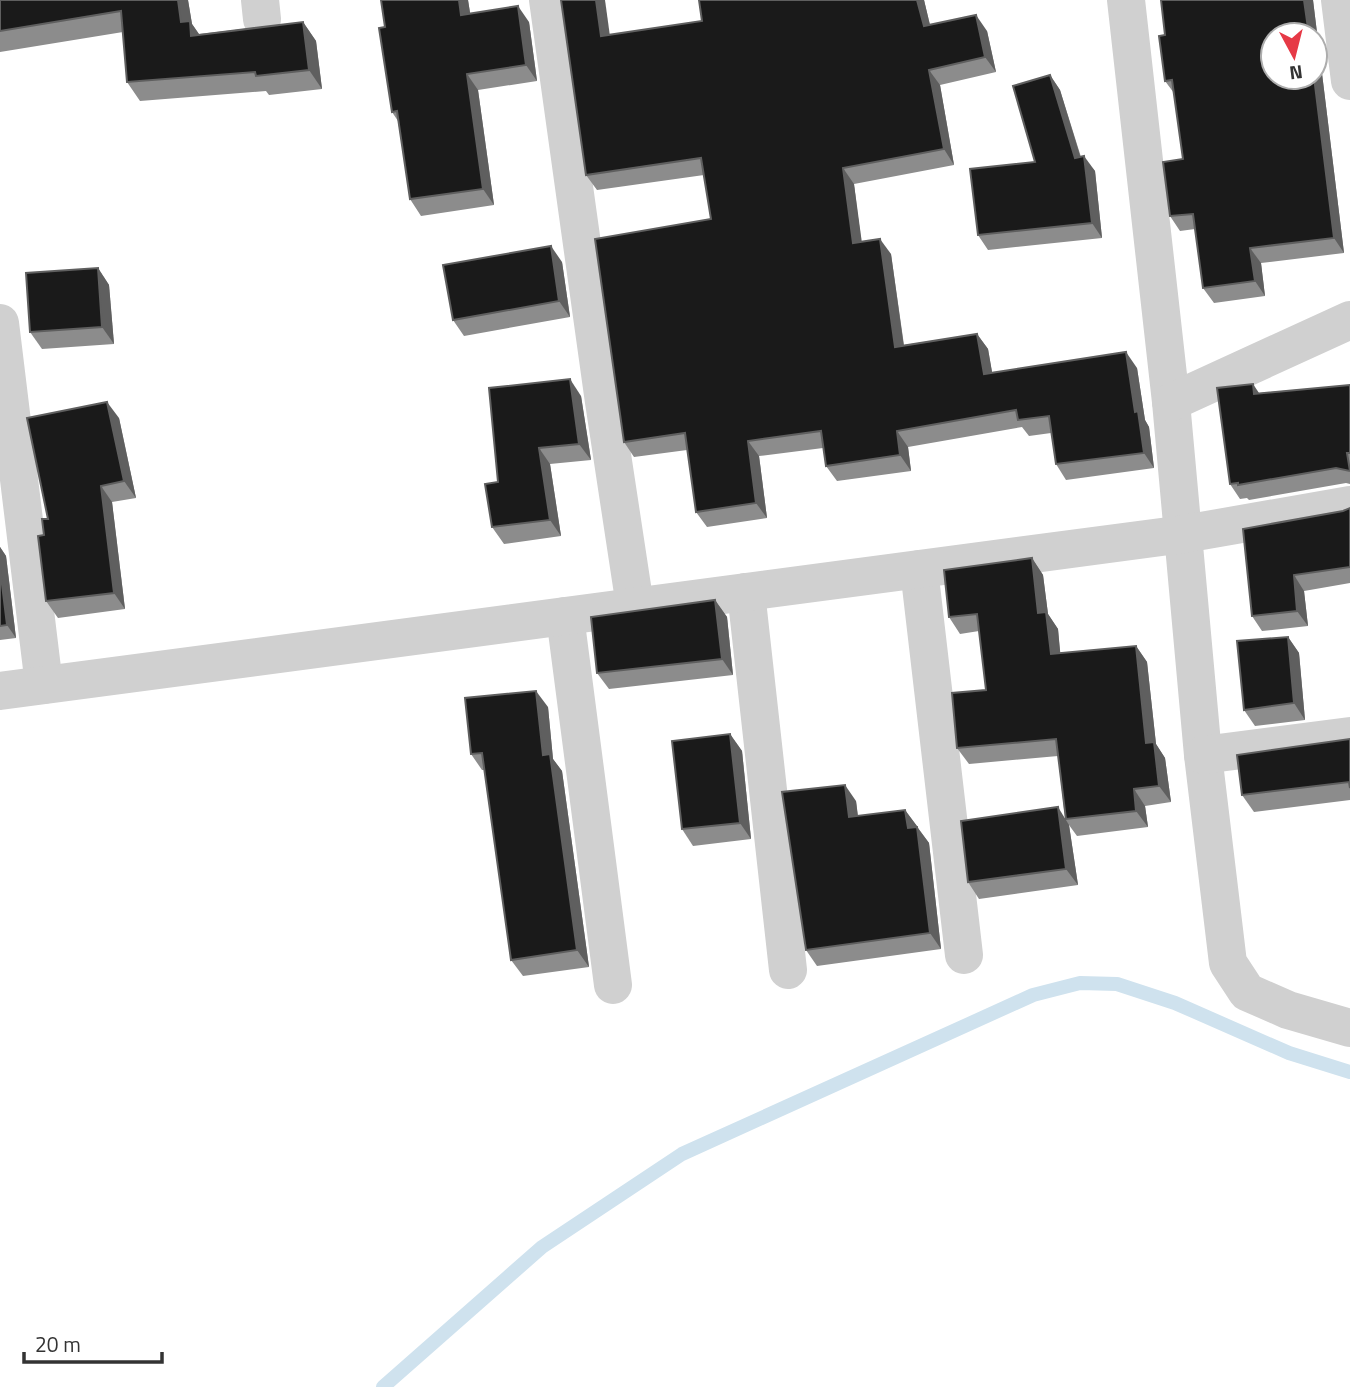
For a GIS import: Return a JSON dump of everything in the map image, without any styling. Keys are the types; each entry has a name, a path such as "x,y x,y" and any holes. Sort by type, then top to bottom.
{"street":[{"path":"548,0 635,606"},
{"path":"1126,0 1171,401 1203,755 1227,963 1247,992 1288,1010 1350,1028"},
{"path":"1340,0 1350,81"},
{"path":"1171,401 1350,320"},
{"path":"0,323 44,685"},
{"path":"0,691 1184,534 1350,505"},
{"path":"919,569 964,954"},
{"path":"746,592 788,970"},
{"path":"565,616 613,985"},
{"path":"1203,755 1350,736"}],"building":[{"path":"0,0 178,0 181,22 190,21 191,36 303,22 309,70 256,76 255,72 127,82 121,11 0,31"},
{"path":"381,0 459,0 461,15 518,6 526,65 467,74 483,189 410,199 397,111 392,112 379,28 385,27"},
{"path":"561,0 596,0 601,36 702,21 699,0 917,0 924,26 976,15 985,57 929,70 944,149 843,168 853,243 880,239 895,347 977,334 984,374 1126,352 1144,453 1056,464 1049,416 1018,420 1016,410 897,431 900,455 826,466 821,431 748,441 756,503 696,512 685,433 624,442 595,239 711,219 701,158 586,175"},
{"path":"1161,0 1304,0 1307,21 1259,21 1259,91 1316,91 1334,238 1250,248 1255,281 1203,288 1193,214 1170,216 1163,162 1183,159 1172,80 1165,81 1159,36 1165,35"},
{"path":"1050,75 1075,158 1084,156 1092,223 978,235 970,169 1035,162 1013,86"},
{"path":"551,246 559,301 453,320 443,265"},
{"path":"98,268 102,327 30,332 26,273"},
{"path":"570,379 579,444 539,448 550,520 492,527 485,484 498,482 489,388"},
{"path":"1253,384 1254,394 1350,385 1350,453 1347,453 1350,471 1336,468 1238,485 1230,484 1217,388"},
{"path":"107,402 124,481 101,486 114,593 46,601 38,536 44,535 42,519 48,519 27,418"},
{"path":"1350,508 1350,567 1294,575 1297,611 1252,616 1243,529"},
{"path":"1032,558 1038,613 1046,612 1051,654 1136,646 1146,743 1154,742 1159,786 1134,789 1136,811 1066,819 1056,739 957,748 952,693 986,690 977,614 949,617 944,570"},
{"path":"0,568 7,625 0,626"},
{"path":"715,600 722,659 597,673 591,617"},
{"path":"1288,637 1294,703 1244,710 1237,641"},
{"path":"536,691 543,755 550,754 577,950 511,960 482,753 471,754 465,698"},
{"path":"730,734 740,823 682,829 672,741"},
{"path":"1350,739 1350,788 1349,782 1242,795 1237,755"},
{"path":"845,785 849,817 905,810 908,828 917,827 930,933 806,950 782,792"},
{"path":"1058,807 1066,869 968,882 961,821"}],"waterway":[{"path":"383,1387 542,1247 682,1154 1033,995 1080,983 1117,984 1175,1003 1289,1053 1350,1072"}]}
